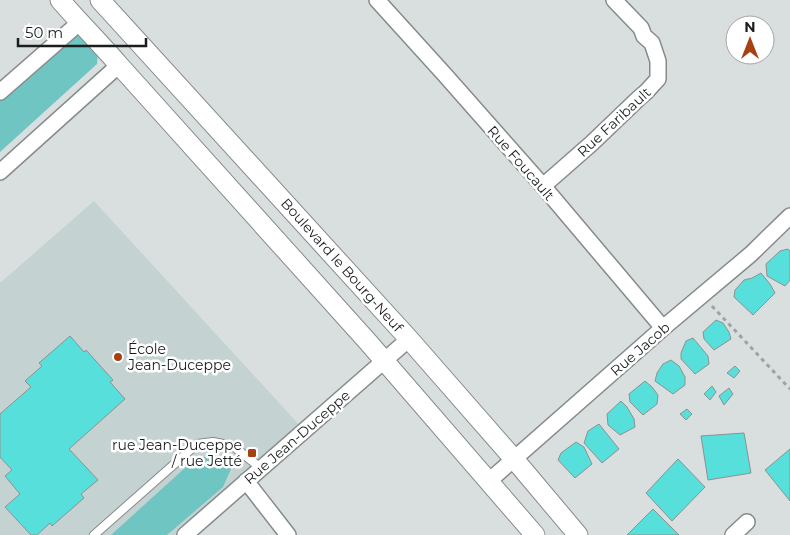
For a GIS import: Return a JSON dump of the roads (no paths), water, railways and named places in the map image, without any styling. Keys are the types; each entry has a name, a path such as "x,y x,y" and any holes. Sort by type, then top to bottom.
{"street":[{"path":"60,0 384,360 535,535"},
{"name":"Boulevard le Bourg-Neuf","path":"100,0 409,339 578,535"},
{"name":"Rue Foucault","path":"377,0 446,75 543,186 663,328"},
{"name":"Rue Faribault","path":"543,186 592,143 658,79 658,61 652,43 644,36 641,28 614,0"},
{"path":"0,92 79,23"},
{"path":"0,172 119,65"},
{"name":"Rue Jacob","path":"489,481 663,328 751,254 790,216"},
{"name":"Rue Jean-Duceppe","path":"185,535 409,339"},
{"path":"246,481 288,535"},
{"path":"733,535 747,522"}],"lane":[{"path":"94,535 197,444 213,442 233,446 261,468"}],"place":[{"name":"École Jean-Duceppe","path":"118,357"},
{"name":"rue Jean-Duceppe / rue Jetté","path":"252,453"}]}
